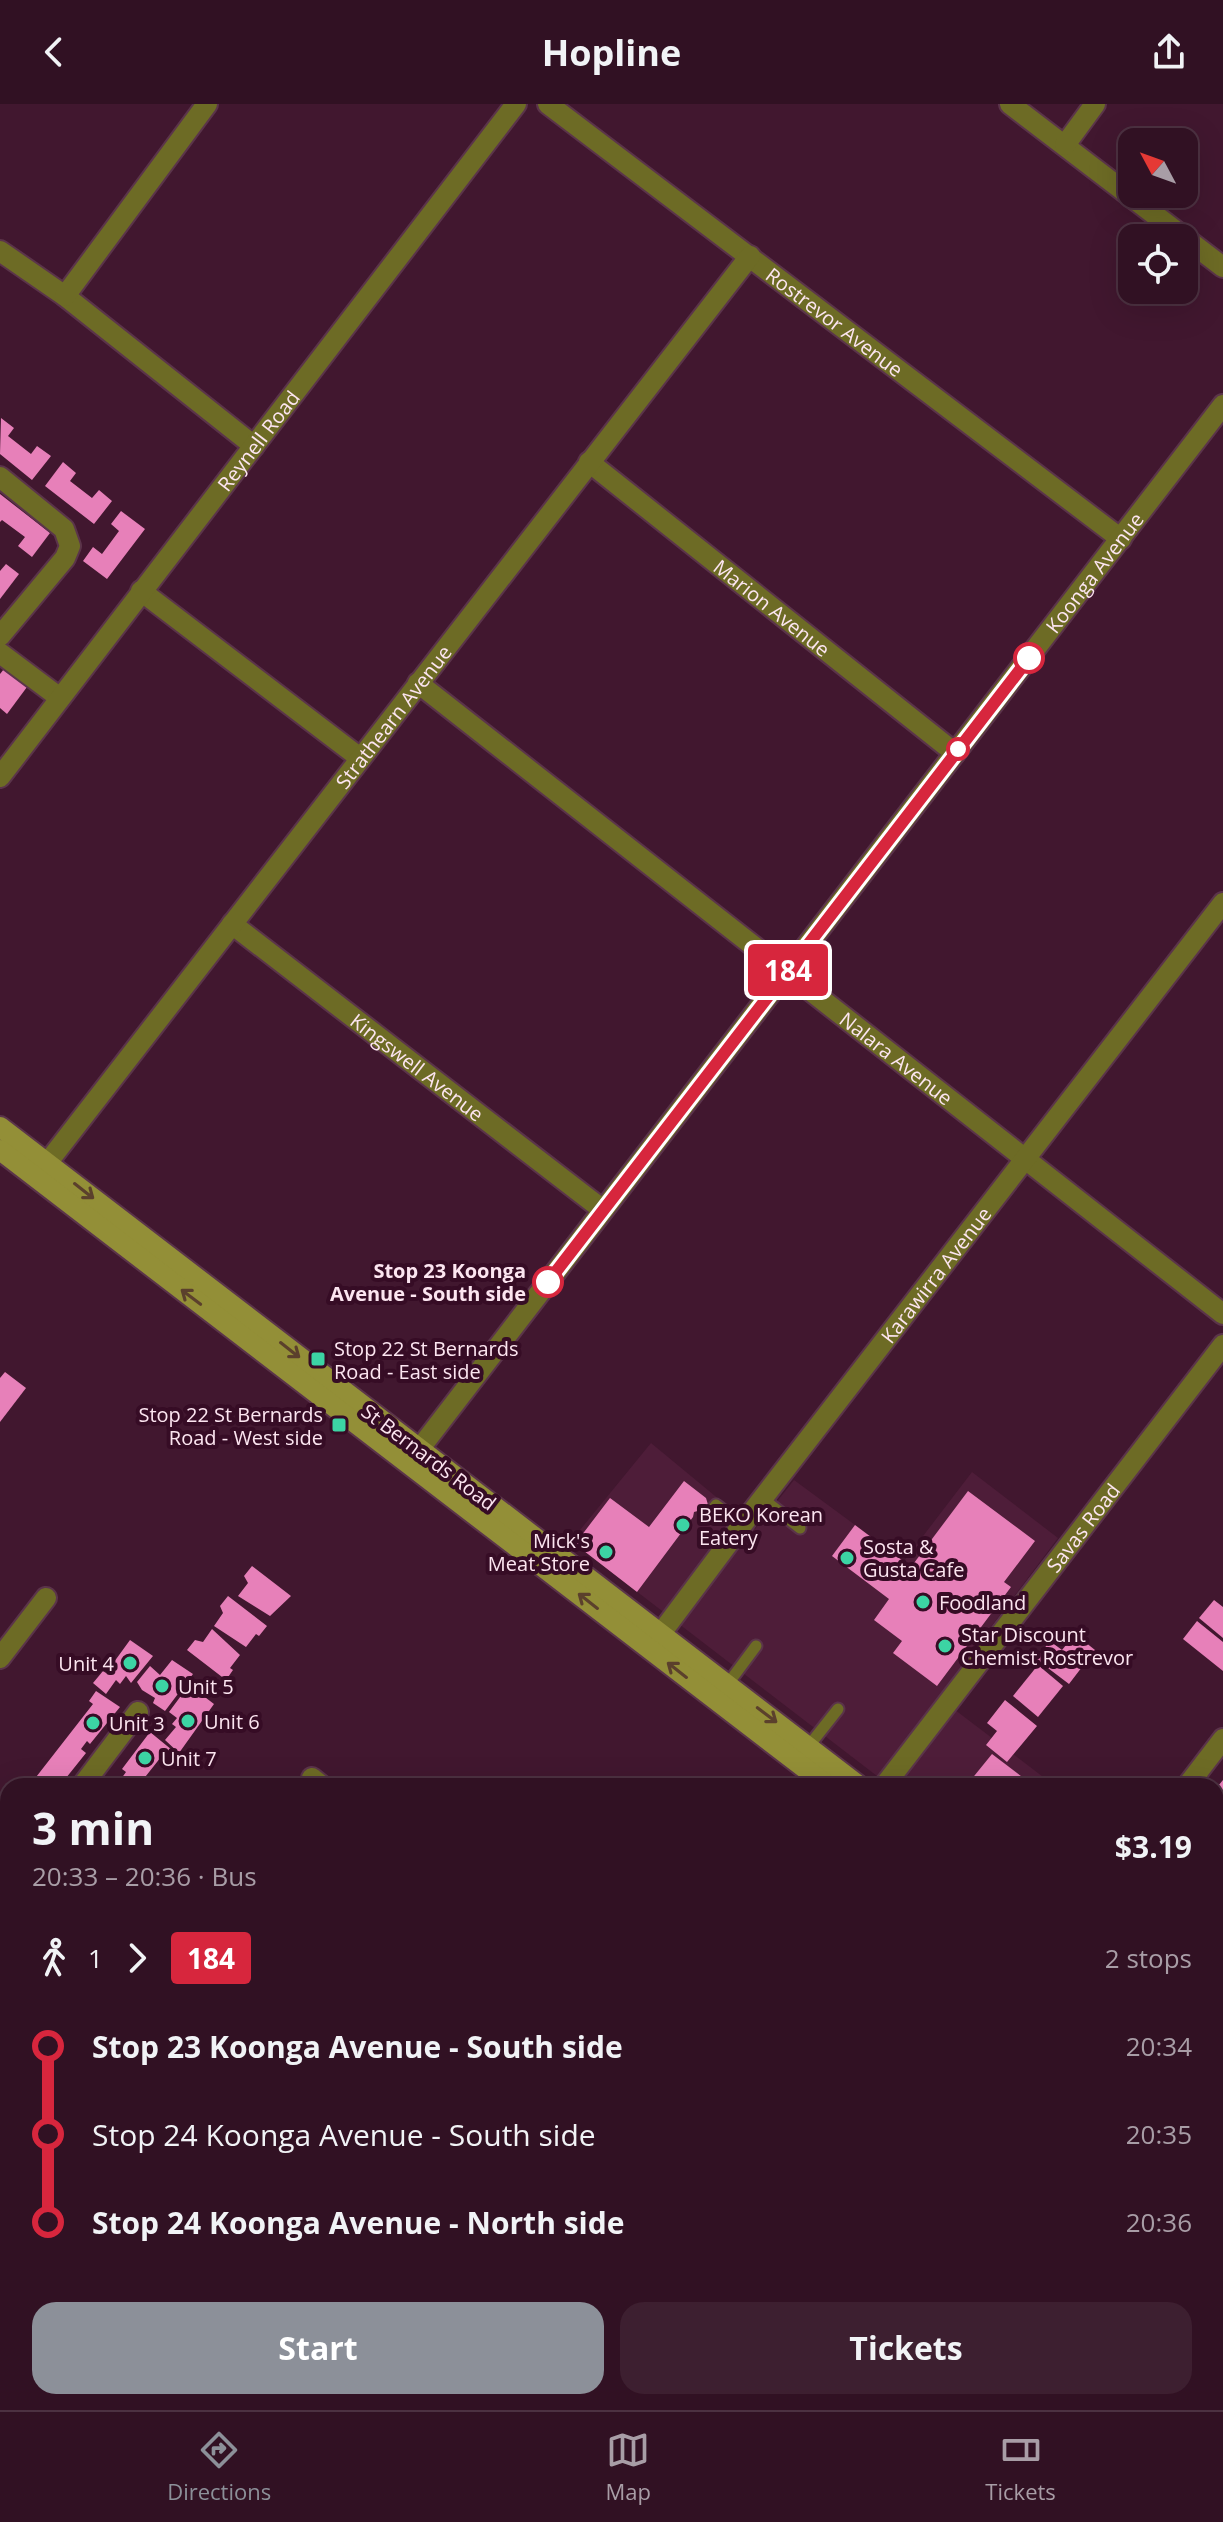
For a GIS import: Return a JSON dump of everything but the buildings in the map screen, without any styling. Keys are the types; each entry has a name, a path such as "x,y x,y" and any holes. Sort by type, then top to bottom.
{"main road":[{"name":"St Bernards Road","path":"0,1127 41,1170 655,1641 818,1778"},
{"name":"St Bernards Road","path":"0,1150 41,1170"},
{"name":"St Bernards Road","path":"655,1641 727,1685 849,1778"}],"street":[{"path":"65,296 207,104"},
{"name":"Reynell Road","path":"0,777 516,104"},
{"name":"Rostrevor Avenue","path":"548,104 1121,539"},
{"path":"1010,104 1223,267"},
{"path":"1065,145 1095,104"},
{"path":"0,251 65,296 254,446"},
{"name":"Strathearn Avenue","path":"41,1170 750,256"},
{"name":"Koonga Avenue","path":"414,1456 1223,405"},
{"name":"Marion Avenue","path":"589,462 955,753"},
{"path":"0,477 64,529 70,546 65,558 0,636"},
{"path":"141,591 360,758"},
{"path":"0,653 60,698"},
{"name":"Nalara Avenue","path":"418,683 1223,1314"},
{"name":"Karawirra Avenue","path":"655,1641 1223,903"},
{"name":"Kingswell Avenue","path":"232,924 603,1210"},
{"name":"Savas Road","path":"890,1778 1223,1345"},
{"path":"0,1658 46,1598"},
{"path":"88,1778 138,1712"},
{"path":"1193,1778 1223,1739"}],"lane":[{"path":"763,1499 800,1528"},
{"path":"711,1512 716,1505 742,1525"},
{"path":"727,1685 756,1646"},
{"path":"808,1747 838,1709"}],"shaded area":[{"path":"651,1443 755,1529 794,1480 904,1561 972,1472 1058,1538 938,1697 1044,1778 880,1778 571,1541"}],"bus line":[{"name":"184","path":"548,1282 1029,658"}],"place":[{"name":"Stop 23 Koonga Avenue - South side","path":"548,1282"},
{"name":"Stop 22 St Bernards Road - East side","path":"318,1359"},
{"name":"Stop 22 St Bernards Road - West side","path":"339,1425"},
{"name":"BEKO Korean Eatery","path":"683,1525"},
{"name":"Mick's Meat Store","path":"606,1552"},
{"name":"Sosta & Gusta Cafe","path":"847,1558"},
{"name":"Foodland","path":"923,1602"},
{"name":"Star Discount Chemist Rostrevor","path":"945,1646"},
{"name":"Unit 4","path":"130,1663"},
{"name":"Unit 5","path":"162,1686"},
{"name":"Unit 6","path":"188,1721"},
{"name":"Unit 3","path":"93,1723"},
{"name":"Unit 7","path":"145,1758"}]}
